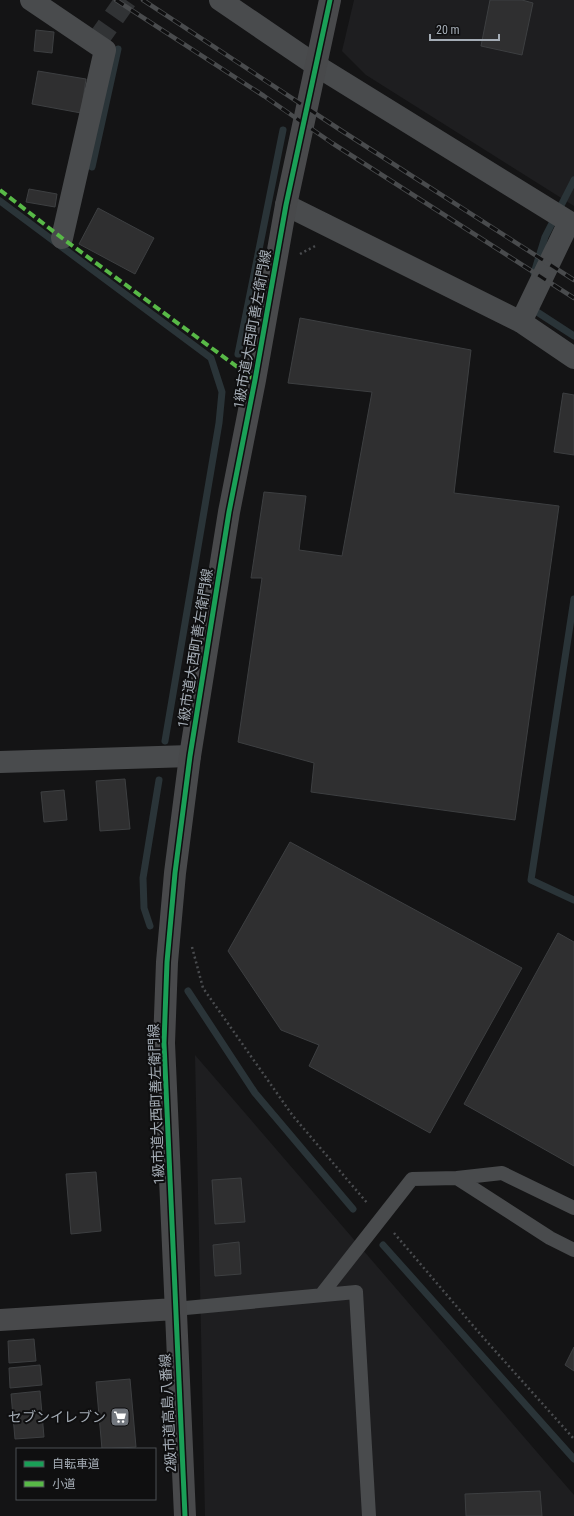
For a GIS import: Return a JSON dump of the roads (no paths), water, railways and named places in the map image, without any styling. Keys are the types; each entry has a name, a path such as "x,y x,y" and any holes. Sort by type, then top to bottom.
{"street":[{"path":"31,0 106,50 62,238"},
{"path":"220,0 317,66 572,223 521,322"},
{"name":"1級市道大西町善左衛門線","path":"175,1309 164,1043 167,962 175,873 190,756 229,512 255,380 286,205 330,0"},
{"path":"286,205 521,322 574,358"},
{"path":"0,762 190,756"},
{"path":"0,1320 175,1309"},
{"name":"2級市道高島八番線","path":"175,1309 184,1516"}],"lane":[{"path":"321,1295 412,1179 458,1178 502,1173 574,1208"},
{"path":"458,1178 550,1238 574,1250"},
{"path":"175,1309 356,1292 369,1516"}],"waterway":[{"path":"92,167 118,49"},
{"path":"238,354 283,130"},
{"path":"534,273 545,237 574,180"},
{"path":"0,201 211,358 222,392 219,423 165,741"},
{"path":"531,308 574,336"},
{"path":"574,599 531,880 574,900"},
{"path":"150,926 144,908 143,878 159,780"},
{"path":"188,991 255,1093 353,1209"},
{"path":"383,1245 574,1459"}],"tunnel":[{"path":"95,44 126,0"}],"railway":[{"path":"116,0 264,96 332,143 574,298"},
{"path":"143,0 342,131 574,280"}],"place":[{"name":"セブンイレブン","path":"120,1417"}]}
